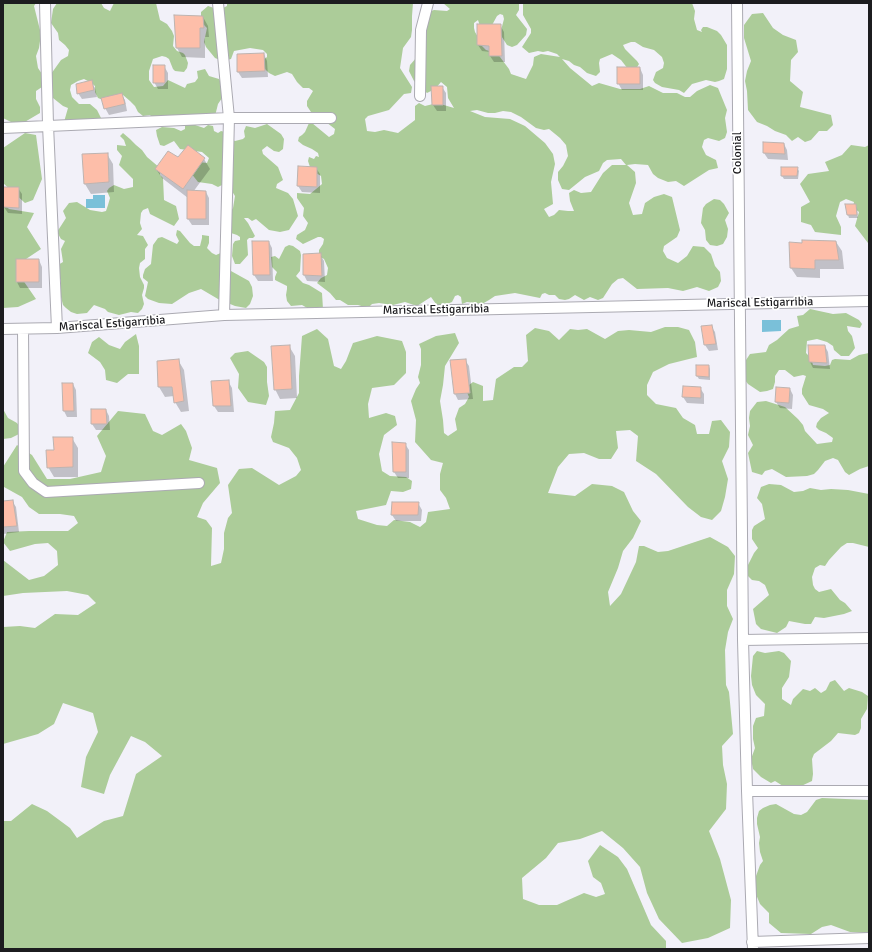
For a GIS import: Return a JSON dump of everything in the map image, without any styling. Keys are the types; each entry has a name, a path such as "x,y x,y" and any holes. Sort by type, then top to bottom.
{"street":[{"path":"45,3 56,328"},
{"path":"218,3 229,118 224,315"},
{"path":"420,96 421,30 428,3"},
{"name":"Colonial","path":"737,3 743,640 753,945"},
{"path":"3,128 229,118 331,118"},
{"name":"Mariscal Estigarribia","path":"3,329 56,328 224,315 869,301"},
{"path":"23,329 24,471 32,483 46,492 199,483"},
{"path":"743,640 869,638"},
{"path":"747,791 869,791"},
{"path":"753,945 869,938"}],"green space":[{"path":"3,3 36,3 34,6 41,34 36,56 38,68 42,74 42,87 36,91 36,99 40,107 40,113 23,123 13,123 3,118"},
{"path":"57,3 101,3 104,8 110,11 114,3 156,3 160,20 167,24 174,36 173,46 177,51 185,55 188,63 184,72 175,71 169,59 166,57 162,56 153,59 149,71 149,80 154,87 163,86 168,80 185,88 187,84 195,82 198,78 197,71 205,69 209,76 219,79 224,88 224,95 218,104 215,116 153,118 150,115 143,116 123,95 118,99 103,100 98,98 95,92 95,86 84,79 71,85 70,90 72,97 79,104 90,104 97,110 101,118 101,125 95,130 81,130 64,122 68,108 53,98 50,90 51,74 61,60 68,56 69,50 59,40 58,33 51,23 53,9"},
{"path":"227,3 413,3 411,37 403,48 400,68 412,87 411,93 404,94 389,110 368,116 365,119 367,131 375,132 384,130 398,133 415,120 415,106 419,103 425,106 437,103 454,108 448,98 447,87 441,82 435,89 427,93 414,81 409,71 410,65 417,57 426,13 434,10 447,11 450,9 443,3 519,3 519,10 516,15 527,29 526,35 517,45 512,47 507,45 500,34 504,19 503,15 500,14 497,16 491,27 480,26 478,20 474,23 474,28 480,44 486,50 497,53 511,74 526,79 533,65 534,57 541,54 560,57 557,54 548,51 529,53 522,47 531,33 531,29 523,15 523,3 692,3 695,11 694,19 697,30 702,32 701,30 703,27 707,27 717,31 727,45 727,69 724,79 715,82 706,80 692,84 684,93 679,90 662,87 653,80 656,72 663,68 664,63 662,57 654,50 643,47 635,42 623,45 639,64 636,69 628,69 621,60 612,54 600,59 600,72 596,76 587,73 569,61 562,59 570,68 592,86 599,83 620,89 640,89 649,86 663,93 677,93 685,97 690,97 697,91 710,85 718,88 727,110 725,118 727,132 725,138 719,141 708,138 704,140 702,147 706,155 716,160 718,168 709,170 684,186 676,181 668,182 658,178 653,174 648,165 627,165 635,172 636,183 629,203 633,215 642,214 645,203 654,197 664,194 672,197 680,230 677,237 664,246 663,251 667,258 678,263 687,256 693,246 704,247 711,254 715,266 720,272 721,281 718,287 709,291 697,287 683,291 668,288 637,289 623,278 618,279 612,284 603,298 598,300 590,297 584,300 575,295 565,300 559,299 555,295 545,293 542,294 540,298 515,293 495,296 482,304 467,302 462,304 461,297 458,295 455,296 452,302 447,304 442,303 440,306 436,304 431,297 417,306 405,302 393,305 379,303 372,304 368,308 358,305 348,305 340,300 336,300 330,293 317,283 321,278 327,275 328,268 324,259 319,256 319,250 324,239 318,237 303,244 296,239 297,235 305,230 308,223 303,216 304,208 297,198 297,193 310,194 322,184 321,176 311,170 308,161 309,157 314,159 316,156 319,157 318,153 298,141 299,137 305,132 309,123 312,123 329,137 334,134 335,129 317,117 307,106 307,101 313,91 309,88 303,88 292,74 287,72 275,76 269,73 262,66 261,62 267,57 267,54 263,50 250,48 234,51 231,59 220,60 215,58 204,42 207,28 202,23 201,12 208,6 223,8 227,6","holes":["477,110 488,113 503,111 511,112 536,128 544,130 549,129 560,138 566,145 568,156 558,172 558,180 562,189 569,190 585,177 599,171 603,163 607,160 621,159 626,165 612,165 603,173 591,192 581,193 574,190 569,193 574,211 559,210 554,215 549,217 544,209 553,204 551,182 555,164 553,154 545,143 525,126 510,119 485,117 470,111"]},
{"path":"763,13 773,28 783,35 796,40 798,52 791,60 790,81 803,92 800,107 831,115 833,125 827,131 819,131 811,140 805,142 798,137 792,141 786,135 757,122 748,110 745,81 751,61 744,38 744,25 752,14"},
{"path":"194,122 195,125 204,128 208,125 213,126 214,131 218,133 221,131 225,132 235,141 245,137 244,131 246,126 255,128 267,124 281,134 284,139 283,149 279,152 274,151 267,146 262,150 263,154 278,167 283,180 277,184 276,188 288,193 293,199 298,216 289,230 280,232 269,230 256,219 252,221 248,218 244,218 255,236 247,240 248,255 240,264 235,264 232,256 233,244 235,241 240,240 240,237 231,233 230,212 233,208 235,196 230,188 222,185 218,187 212,184 198,182 191,173 199,162 207,163 209,158 202,152 180,149 174,141 164,146 160,145 157,136 156,130 162,127 174,128 181,131 185,129 185,123"},
{"path":"25,133 36,135 42,179 33,200 25,203 3,183 3,148"},
{"path":"123,133 160,168 160,175 163,178 164,200 176,206 179,219 174,226 150,214 148,208 143,210 141,213 140,223 142,229 137,235 143,236 148,245 145,249 145,259 140,263 139,268 140,277 144,285 142,295 144,304 138,313 131,312 119,315 108,312 105,309 94,305 87,313 77,314 71,312 63,305 61,297 61,281 57,272 58,265 63,262 61,249 65,241 61,239 57,232 66,218 63,211 69,203 77,202 90,210 102,212 106,211 110,198 107,191 109,188 114,185 124,189 133,187 133,179 119,165 122,156 117,150 117,145 126,146 124,140 120,136"},
{"path":"851,145 865,147 869,145 869,249 868,243 855,226 859,212 853,207 854,202 846,199 840,202 836,216 841,227 841,235 815,232 811,225 801,222 801,207 810,202 800,184 808,174 829,171 825,162 842,155"},
{"path":"714,199 720,200 729,213 725,220 728,229 727,237 723,244 717,246 710,245 706,240 705,230 701,223 703,208"},
{"path":"3,203 9,209 34,213 27,227 41,249 20,263 18,273 36,299 18,307 3,308"},
{"path":"177,230 180,231 194,246 200,246 202,235 209,236 207,248 212,253 216,255 223,252 229,255 231,260 231,271 249,281 252,287 253,296 250,304 246,308 235,306 218,299 201,289 189,293 172,304 159,303 148,299 145,296 148,282 143,278 143,275 145,269 151,264 153,245 158,238 162,237 177,244 179,241 176,235"},
{"path":"289,245 300,251 301,255 300,271 296,276 303,283 322,293 323,309 309,309 302,305 291,306 287,301 287,286 275,280 277,272 272,267 271,257 275,256 279,259 285,247"},
{"path":"810,309 833,314 846,313 859,320 862,324 860,328 847,326 848,331 852,336 855,348 849,356 841,356 834,350 833,346 827,342 817,339 807,341 806,353 811,358 813,365 825,366 830,365 832,360 835,359 850,360 859,355 869,353 869,466 849,475 845,472 838,460 833,458 825,461 814,474 807,476 786,477 772,469 765,471 762,475 752,472 748,453 753,445 748,435 750,426 749,418 750,411 757,402 766,401 785,407 798,419 803,425 805,431 817,444 832,442 833,438 816,427 821,418 829,413 823,409 809,405 802,394 806,376 803,375 794,377 785,370 779,370 775,376 773,389 760,392 748,384 745,380 744,363 750,354 766,352 769,345 789,329 799,326 797,316 803,315"},
{"path":"665,327 678,327 689,330 695,342 697,357 669,364 653,372 647,385 647,395 656,404 676,408 683,418 695,425 697,434 709,434 712,421 721,420 730,432 729,447 722,461 728,479 721,511 712,520 701,517 688,507 656,474 636,461 638,436 630,430 616,431 618,448 611,459 599,459 584,453 569,454 558,467 548,493 575,496 592,484 612,486 624,492 633,511 641,521 633,538 623,551 608,592 610,606 621,594 636,562 639,546 644,546 658,552 668,551 710,537 728,547 735,556 734,574 727,590 727,606 733,619 728,632 725,650 726,685 729,692 733,734 722,746 723,765 727,784 726,809 709,831 720,859 731,900 730,928 708,938 682,943 659,919 647,893 640,867 623,848 602,831 580,839 558,843 546,858 522,878 523,899 539,905 557,905 584,893 596,897 605,894 601,883 593,877 588,861 600,845 618,857 627,869 651,925 666,941 666,949 3,949 3,821 11,821 32,804 47,811 70,828 77,838 104,821 123,816 136,774 162,756 145,742 131,736 110,775 104,794 81,787 86,757 98,732 93,713 63,703 54,724 38,734 3,744 3,627 20,626 35,628 55,614 78,615 96,603 88,595 67,591 23,593 3,596 3,560 29,580 44,576 58,565 57,551 48,543 35,544 10,551 3,542 7,532 68,531 78,523 74,516 39,514 29,507 22,497 4,487 3,467 17,445 32,455 47,479 70,479 101,472 106,456 97,436 118,411 145,414 153,431 162,435 181,424 186,431 192,448 189,460 217,468 220,483 203,503 197,517 206,520 212,528 211,566 221,563 224,549 224,533 228,518 232,513 228,485 239,469 252,468 279,485 296,476 301,470 297,458 289,448 273,442 271,437 275,411 290,410 299,393 302,336 317,329 328,339 334,366 341,369 353,343 377,336 402,341 406,352 406,373 394,385 372,388 368,404 369,418 386,413 395,416 397,425 384,435 379,454 382,471 390,476 406,477 412,481 411,489 403,492 391,491 386,505 356,511 358,519 377,525 387,526 394,520 410,522 420,527 426,522 428,512 450,509 446,498 440,490 440,474 443,463 431,460 415,442 416,420 411,401 420,383 418,377 421,365 421,349 419,344 436,336 455,333 459,343 445,366 440,401 444,433 448,436 457,430 455,419 459,408 465,404 469,397 465,388 473,382 483,386 483,401 493,400 496,379 514,367 522,367 528,361 526,335 535,328 549,331 559,340 570,329 587,329 605,339 618,331 629,330 651,332"},
{"path":"136,334 139,346 139,374 128,374 117,383 106,380 105,370 100,362 88,353 92,342 99,337 109,345 120,349 125,342"},
{"path":"248,351 264,362 267,367 269,396 266,405 248,402 238,388 239,374 230,358 235,353"},
{"path":"3,409 8,418 17,423 23,432 11,438 3,439"},
{"path":"769,484 781,485 794,492 803,491 810,488 821,490 848,490 869,494 869,547 847,543 841,547 825,566 820,565 815,568 812,577 815,589 819,592 831,589 852,611 824,618 815,617 811,624 789,621 786,627 777,633 761,629 756,624 753,609 769,595 765,585 759,581 752,580 747,575 748,565 758,548 752,539 752,530 754,526 765,519 762,504 757,498 761,487"},
{"path":"757,651 765,653 779,651 784,653 791,661 789,677 782,688 782,699 791,705 793,699 803,689 810,691 815,688 821,693 826,690 830,682 835,680 844,691 849,688 862,692 868,696 867,709 861,719 861,728 859,733 855,735 838,733 831,741 814,754 812,759 812,781 799,787 783,786 775,781 771,783 761,777 753,769 751,759 755,748 753,726 756,718 764,716 765,704 756,695 752,685 751,676 753,656"},
{"path":"822,798 869,800 869,933 850,932 831,925 822,927 811,934 781,933 769,923 769,913 760,904 755,892 756,876 763,861 760,852 760,837 757,824 759,811 770,805 776,804 794,814 801,815 807,812 816,800"}],"water":[{"path":"93,195 105,195 105,208 86,208 86,199 93,199"},
{"path":"762,320 781,320 781,331 762,332"}],"building":[{"path":"174,15 203,16 204,28 200,28 200,48 176,48"},
{"path":"477,24 501,24 502,56 489,56 489,46 477,45"},
{"path":"264,53 265,71 237,72 237,54"},
{"path":"153,65 165,65 165,83 153,83"},
{"path":"617,67 640,67 640,84 617,84"},
{"path":"92,80 94,90 77,94 76,84"},
{"path":"431,86 443,86 443,105 432,105"},
{"path":"122,93 125,104 104,109 101,98"},
{"path":"763,142 784,143 785,154 763,153"},
{"path":"188,145 205,158 183,189 155,169 168,151 178,157"},
{"path":"108,153 109,182 84,184 82,154"},
{"path":"298,166 317,167 317,187 297,186"},
{"path":"781,167 798,167 797,176 781,176"},
{"path":"3,187 19,187 19,208 3,207"},
{"path":"187,190 206,191 206,219 187,219"},
{"path":"845,204 856,204 857,215 847,215"},
{"path":"802,240 836,241 839,260 815,260 815,269 790,268 789,242 802,243"},
{"path":"252,241 269,241 270,275 253,275"},
{"path":"321,253 322,276 303,275 303,254"},
{"path":"16,259 39,259 39,282 16,282"},
{"path":"712,325 716,344 704,345 701,326"},
{"path":"290,345 292,389 274,390 271,346"},
{"path":"808,345 825,345 827,363 809,362"},
{"path":"179,359 184,401 174,403 172,387 158,387 157,361"},
{"path":"466,359 470,393 454,394 450,360"},
{"path":"696,365 709,365 709,377 696,376"},
{"path":"229,380 231,406 213,406 211,381"},
{"path":"62,383 73,383 74,411 63,411"},
{"path":"683,386 701,387 701,398 682,397"},
{"path":"776,387 790,388 789,403 775,402"},
{"path":"91,409 106,409 107,424 91,424"},
{"path":"53,437 73,437 73,467 47,468 46,450 54,450"},
{"path":"392,442 406,443 406,472 393,472"},
{"path":"13,500 17,526 3,527 3,501"},
{"path":"392,502 419,502 418,515 391,515"}]}
